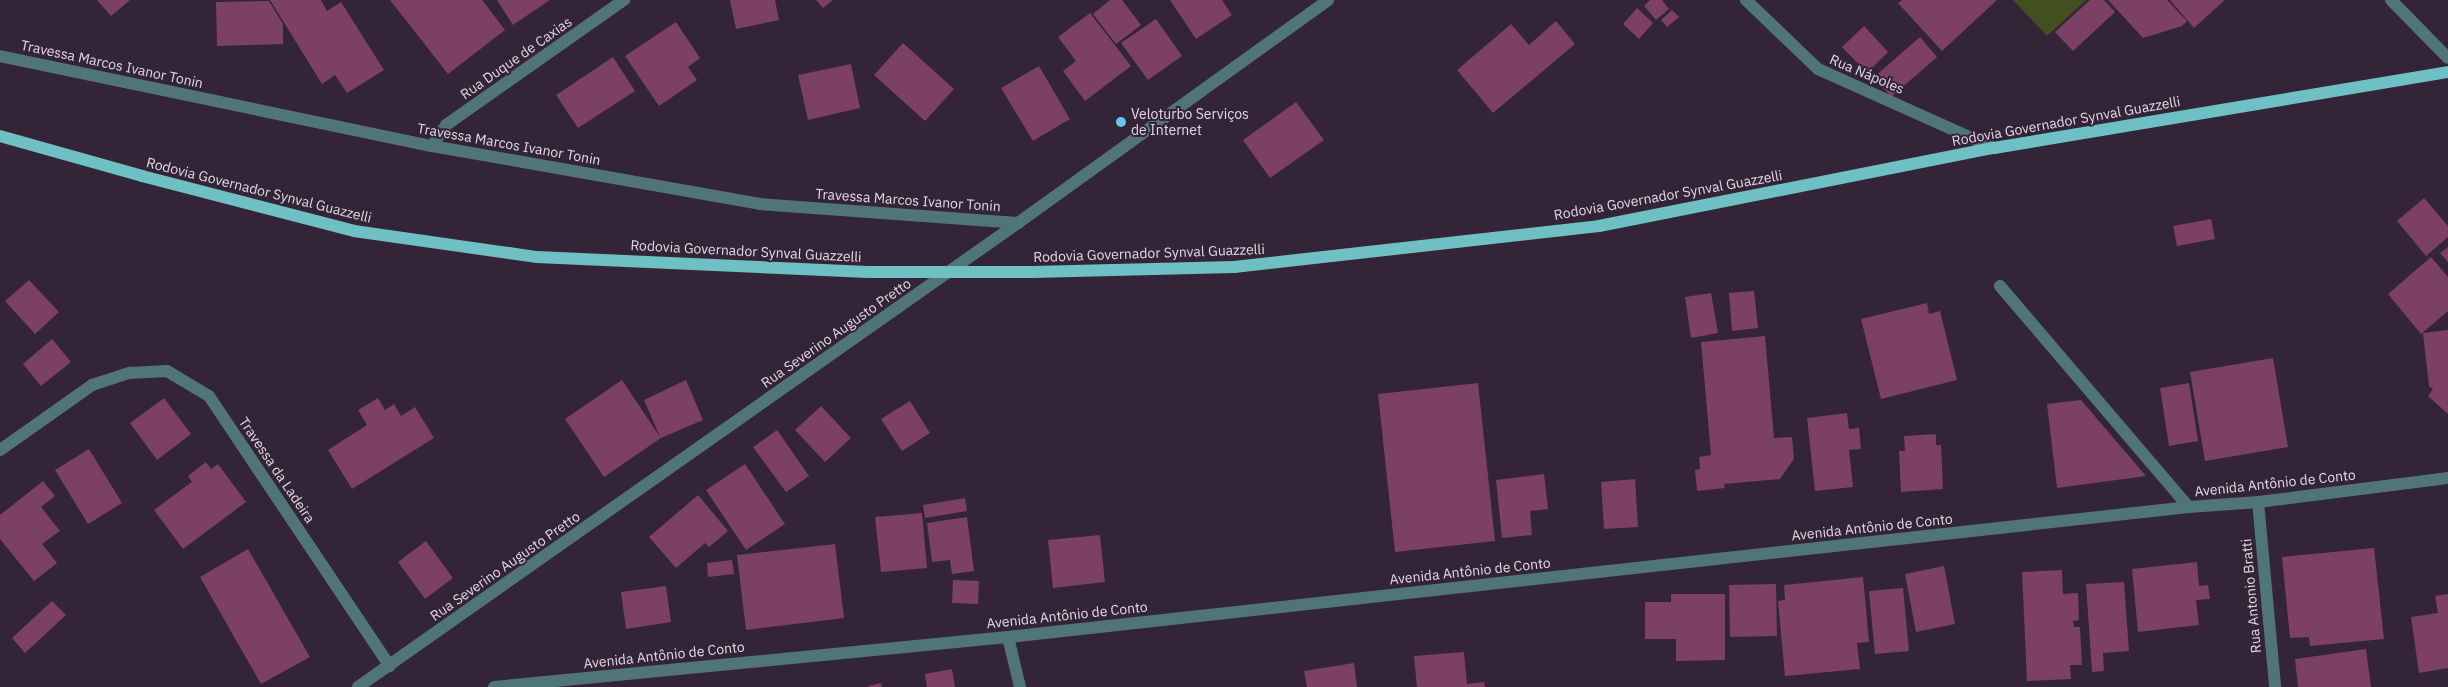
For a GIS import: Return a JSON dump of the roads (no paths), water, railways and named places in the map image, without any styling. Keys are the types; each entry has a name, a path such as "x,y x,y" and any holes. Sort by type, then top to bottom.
{"main road":[{"name":"Rodovia Governador Synval Guazzelli","path":"0,136 142,176 354,231 537,257 868,272 1033,272 1234,267 1599,226 1994,148 2448,72"}],"street":[{"name":"Rua Duque de Caxias","path":"432,146 446,125 624,0"},
{"name":"Rua Severino Augusto Pretto","path":"358,687 1018,223 1328,0"},
{"name":"Rua Nápoles","path":"1746,0 1818,69 1994,148"},
{"path":"2391,0 2448,58"},
{"name":"Travessa Marcos Ivanor Tonin","path":"0,56 432,146 760,204 1018,223"},
{"path":"2000,286 2189,507"},
{"name":"Travessa da Ladeira","path":"0,450 92,385 130,373 167,371 209,396 390,666"},
{"name":"Avenida Antônio de Conto","path":"494,687 1008,637 2189,507 2258,502 2448,478"},
{"name":"Rua Antonio Bratti","path":"2258,502 2274,687"},
{"path":"1008,637 1020,687"}],"place":[{"name":"Veloturbo Serviços de Internet","path":"1121,122"}]}
